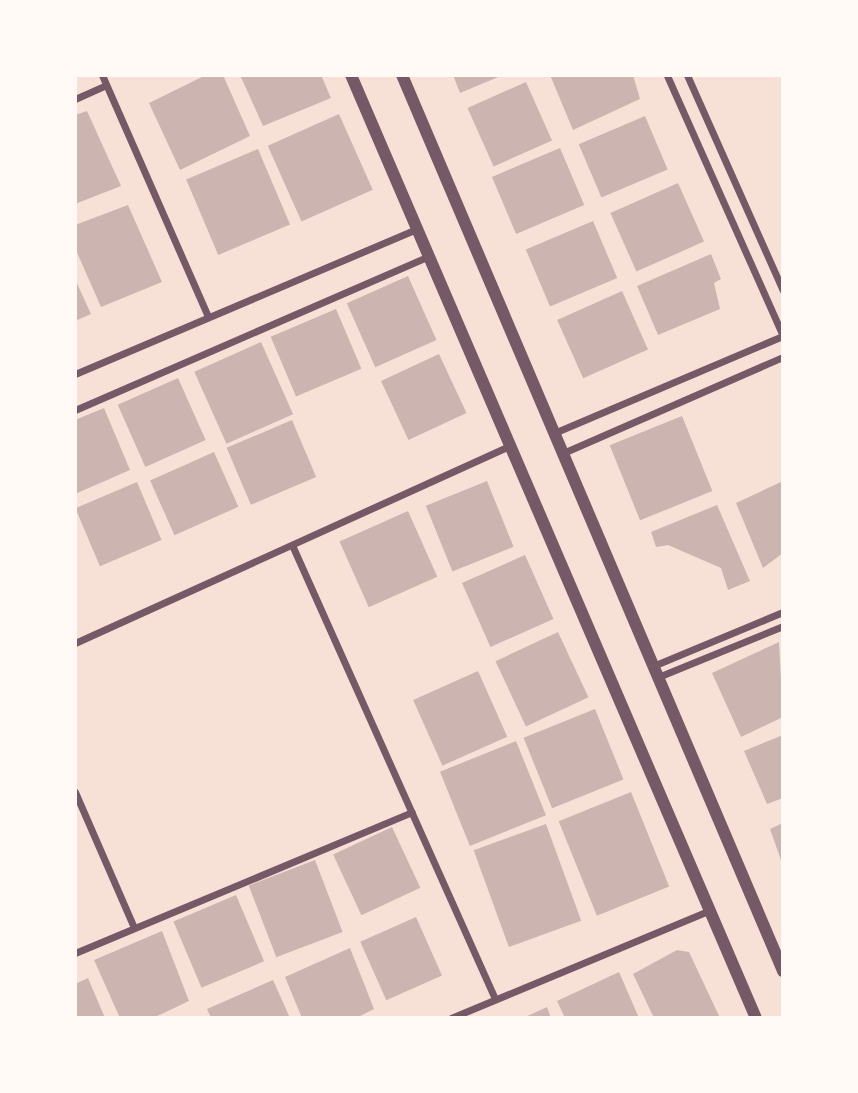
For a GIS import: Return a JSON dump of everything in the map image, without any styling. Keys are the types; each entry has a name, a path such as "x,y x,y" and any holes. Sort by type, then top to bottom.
{"street":[{"path":"102,75 208,317"},
{"path":"351,75 756,1018"},
{"path":"402,75 783,971"},
{"path":"554,433 783,337 667,75"},
{"path":"687,75 783,291"},
{"path":"75,99 106,85"},
{"path":"75,374 417,229"},
{"path":"75,410 429,256"},
{"path":"563,453 783,357"},
{"path":"75,643 510,446"},
{"path":"292,545 495,999"},
{"path":"655,672 783,612"},
{"path":"655,672 783,626"},
{"path":"75,792 134,928"},
{"path":"75,953 412,812"},
{"path":"451,1018 710,910"}],"building":[{"path":"206,75 223,75 250,136 180,170 149,103"},
{"path":"240,75 321,75 331,98 263,126"},
{"path":"453,75 503,75 460,93"},
{"path":"550,75 633,75 640,99 573,130"},
{"path":"526,82 552,140 494,166 468,108"},
{"path":"87,111 121,186 75,204 75,115"},
{"path":"339,114 373,190 302,222 268,146"},
{"path":"645,116 668,169 601,198 579,144"},
{"path":"560,148 584,205 516,234 492,177"},
{"path":"258,149 290,224 218,255 186,179"},
{"path":"678,183 704,241 636,272 610,213"},
{"path":"128,205 162,282 101,307 75,248 75,225"},
{"path":"593,221 617,278 550,307 526,250"},
{"path":"711,254 721,279 714,283 720,309 658,335 637,286"},
{"path":"408,276 436,340 375,367 347,303"},
{"path":"75,279 91,314 75,321"},
{"path":"622,291 648,349 583,378 557,320"},
{"path":"336,309 361,369 296,397 271,337"},
{"path":"261,342 293,414 226,444 194,372"},
{"path":"439,354 466,413 408,440 381,381"},
{"path":"178,378 206,440 145,467 118,405"},
{"path":"104,408 130,470 75,494 75,420"},
{"path":"682,416 712,491 640,520 610,445"},
{"path":"292,420 316,477 251,505 227,448"},
{"path":"214,452 238,507 174,535 150,480"},
{"path":"487,481 514,547 452,572 426,506"},
{"path":"783,481 783,553 763,568 736,503"},
{"path":"137,482 162,540 100,566 75,508"},
{"path":"717,505 750,581 728,590 721,568 668,545 656,547 651,532"},
{"path":"408,511 437,577 369,607 339,542"},
{"path":"525,555 553,619 490,647 462,583"},
{"path":"558,632 588,697 526,726 495,661"},
{"path":"779,642 783,717 741,737 712,673"},
{"path":"478,671 507,737 442,766 413,700"},
{"path":"595,709 623,779 552,808 524,738"},
{"path":"783,735 783,798 767,804 744,751"},
{"path":"516,741 546,815 470,846 440,772"},
{"path":"631,792 669,887 597,916 559,821"},
{"path":"783,823 783,863 782,863 770,829"},
{"path":"546,824 581,921 509,947 474,850"},
{"path":"392,827 420,888 361,915 333,854"},
{"path":"315,860 343,932 276,957 249,885"},
{"path":"236,895 264,961 202,988 173,922"},
{"path":"416,917 442,975 386,1000 360,942"},
{"path":"162,931 189,1001 153,1018 120,1018 94,960"},
{"path":"350,948 374,1009 356,1018 302,1018 285,977"},
{"path":"677,950 689,952 720,1018 654,1018 633,974"},
{"path":"619,972 639,1018 565,1018 557,1001"},
{"path":"88,978 105,1018 75,1018 75,984"},
{"path":"273,980 290,1018 211,1018 207,1009"},
{"path":"547,1007 551,1018 523,1018"}]}
